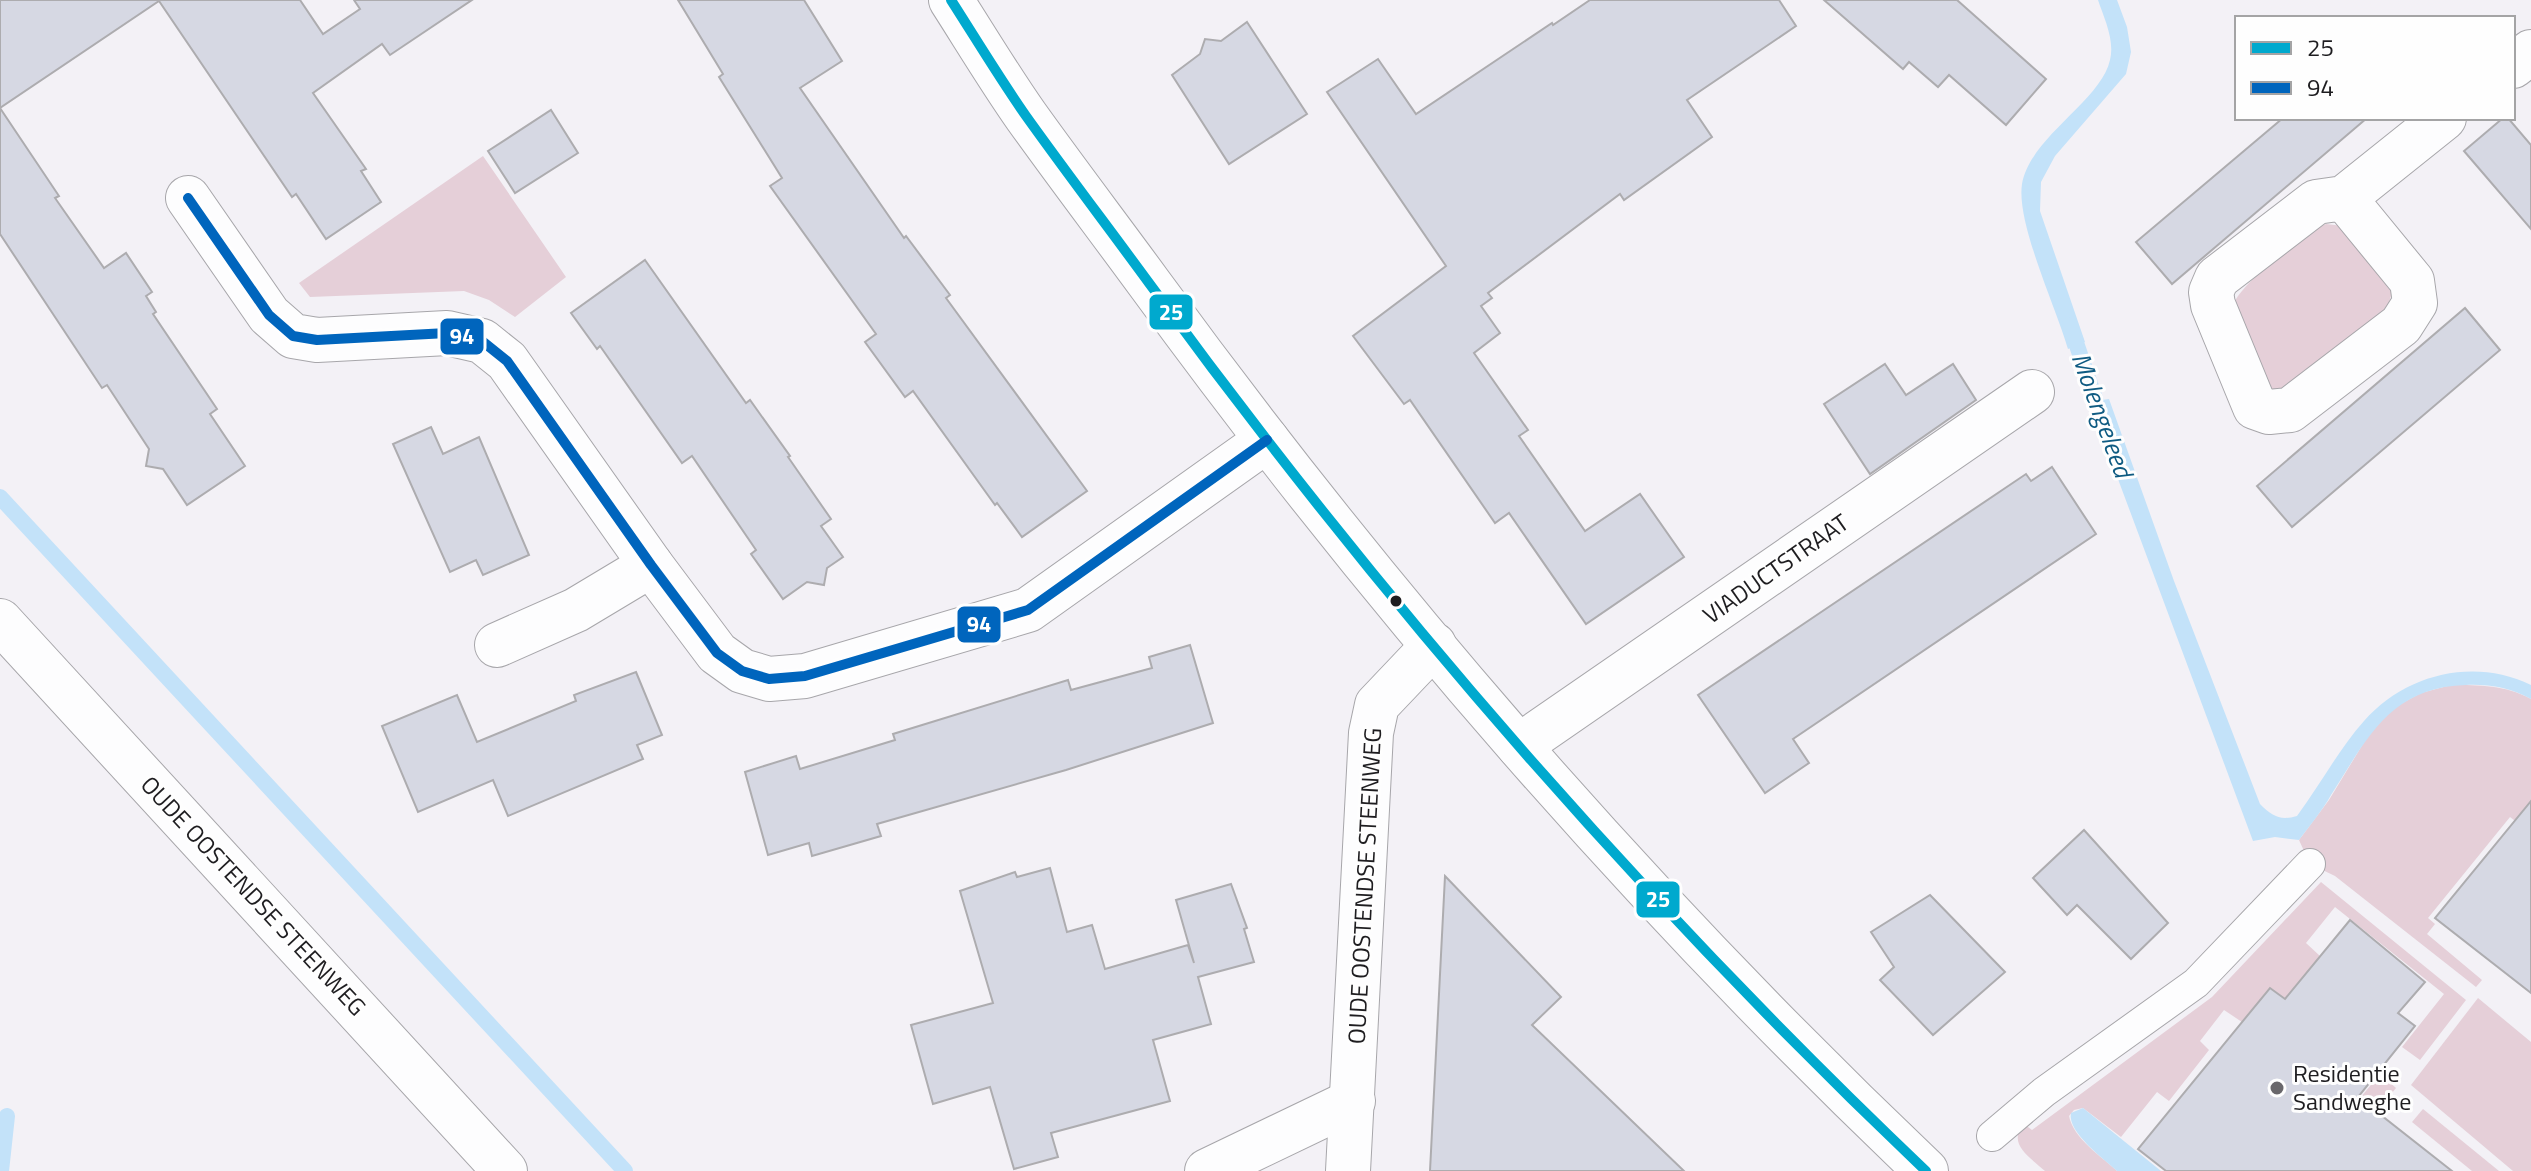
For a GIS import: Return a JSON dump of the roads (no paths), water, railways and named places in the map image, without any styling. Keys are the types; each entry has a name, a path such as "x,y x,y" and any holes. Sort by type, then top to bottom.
{"street":[{"path":"951,0 1024,113 1267,440 1359,556 1519,746 1643,883 1821,1071 1926,1171"},
{"path":"2515,64 2531,52"},
{"path":"2344,198 2412,281 2415,303 2401,325 2290,410 2269,412 2255,407 2213,305 2211,292 2217,278 2316,202 2344,198 2442,120"},
{"path":"188,198 269,315 293,336 317,340 447,333 482,341 507,361 717,653 742,671 769,679 805,676 1028,610 1267,440"},
{"name":"VIADUCTSTRAAT","path":"1519,746 2032,392"},
{"path":"497,645 576,610 651,565"},
{"name":"OUDE OOSTENDSE STEENWEG","path":"0,621 505,1171"},
{"name":"OUDE OOSTENDSE STEENWEG","path":"1348,1171 1371,733 1377,705 1434,645"},
{"path":"1207,1171 1353,1101"}],"lane":[{"path":"1992,1136 2044,1092 2196,983 2310,864"}],"water":[{"path":"2098,0 2117,0 2127,27 2131,52 2126,74 2055,156 2041,182 2040,211 2085,342 2068,349 2031,242 2022,201 2022,184 2038,151 2104,75 2110,60 2111,45"},
{"path":"2098,391 2102,400 2109,399 2174,581 2260,804 2268,812 2281,818 2297,816 2364,721 2399,692 2420,682 2442,675 2487,672 2531,685 2531,699 2508,689 2475,685 2440,688 2418,695 2399,706 2369,736 2299,840 2275,837 2253,841 2087,396"},
{"path":"2083,1108 2161,1171 2117,1171 2080,1137 2075,1128 2071,1113"}],"waterway":[{"name":"Molengeleed","path":"2070,325 2100,413"},
{"path":"0,497 625,1171"},
{"path":"1,1171 7,1116"}],"place":[{"name":"Residentie Sandweghe","path":"2277,1088"}]}
